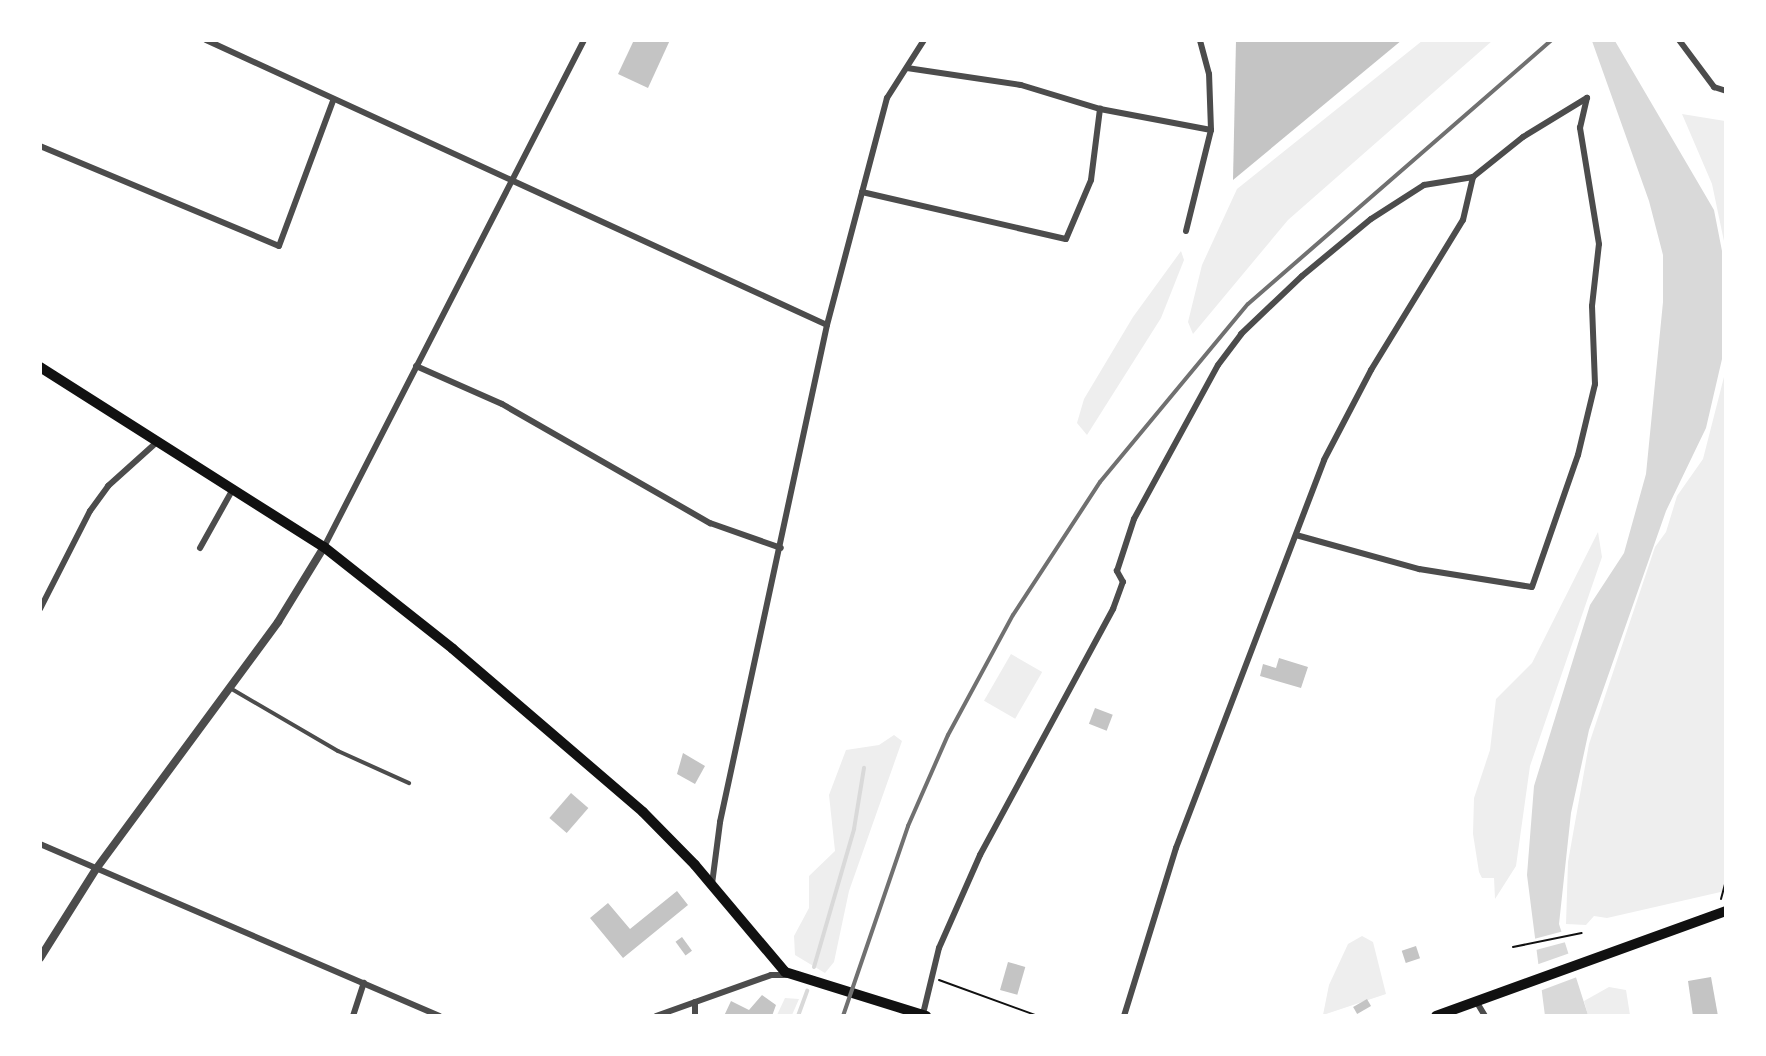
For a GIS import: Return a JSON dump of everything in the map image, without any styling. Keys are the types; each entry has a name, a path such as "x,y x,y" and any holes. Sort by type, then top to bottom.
{"main road":[{"path":"40,367 324,547 553,732 712,884 758,944 792,975 925,1015"},
{"path":"1436,1016 1725,911"}],"street":[{"path":"206,40 511,183 826,325"},
{"path":"40,958 96,869 229,687 324,547 584,40"},
{"path":"712,884 720,822 782,548 826,325 887,98 924,40"},
{"path":"1185,231 1211,130 1209,74 1200,40"},
{"path":"1679,40 1714,87 1725,91"},
{"path":"907,68 1021,85 1100,109 1211,130"},
{"path":"925,1015 939,948 980,855 1113,609 1122,582 1117,571 1134,519 1218,365 1242,334 1302,276 1371,219 1424,184 1473,177 1523,137 1587,98 1580,128 1599,244 1592,306 1595,384 1578,455 1532,587 1419,568 1296,535"},
{"path":"40,146 279,246 333,101"},
{"path":"862,192 1066,239 1091,180 1100,109"},
{"path":"1124,1016 1176,848 1324,460 1371,370 1463,220 1473,177"},
{"path":"416,366 502,404 710,523 782,548"},
{"path":"40,609 90,511 108,486 158,441"},
{"path":"200,549 233,489"},
{"path":"40,844 440,1016"},
{"path":"656,1016 771,975 792,975"},
{"path":"352,1016 364,983"},
{"path":"1476,1000 1485,1016"},
{"path":"695,1002 695,1016"}],"lane":[{"path":"229,687 338,751 409,783"}],"path":[{"path":"1721,899 1725,880"},
{"path":"1514,947 1582,933"},
{"path":"932,978 1038,1016"}],"shaded area":[{"path":"1422,41 1492,41 1288,220 1193,334 1188,322 1202,265 1237,189"},
{"path":"1592,41 1615,41 1714,210 1722,251 1722,359 1706,428 1666,511 1589,730 1571,813 1559,924 1588,1015 1545,1016 1527,875 1534,786 1590,605 1624,553 1646,474 1663,302 1663,255 1649,201"},
{"path":"1682,114 1725,121 1725,246 1712,184"},
{"path":"1181,251 1184,260 1161,318 1087,435 1077,423 1084,399 1133,317"},
{"path":"1725,373 1725,891 1607,918 1594,916 1586,925 1566,924 1568,862 1589,744 1655,547 1666,532 1677,496 1703,459"},
{"path":"1598,532 1602,557 1530,766 1516,866 1495,899 1494,878 1482,878 1479,872 1473,834 1474,798 1490,750 1496,699 1532,663"},
{"path":"1011,654 1042,672 1015,719 984,701"},
{"path":"894,735 902,741 849,891 834,962 825,973 795,955 794,936 809,908 809,876 835,851 829,795 846,750 879,745"},
{"path":"1362,936 1373,942 1386,994 1323,1015 1329,985 1348,944"},
{"path":"1609,987 1626,990 1630,1015 1588,1015 1584,1001"},
{"path":"785,998 799,999 792,1015 777,1015"}],"pier":[{"path":"1564,931 1567,942 1532,951 1529,940"},
{"path":"1570,953 1577,977 1537,992 1533,966"}],"building":[{"path":"634,40 670,40 648,88 618,74"},
{"path":"1236,40 1402,40 1233,180"},
{"path":"1279,658 1308,667 1301,688 1260,676 1263,664 1276,668"},
{"path":"1095,708 1113,715 1107,731 1089,724"},
{"path":"683,753 705,766 695,784 677,774"},
{"path":"571,793 588,808 567,833 549,818"},
{"path":"677,891 688,905 623,958 590,918 608,903 630,929"},
{"path":"682,937 692,951 686,955 676,942"},
{"path":"1416,946 1420,958 1406,963 1402,951"},
{"path":"1008,962 1025,967 1017,995 1000,990"},
{"path":"1711,977 1718,1016 1693,1016 1688,981"},
{"path":"762,995 776,1005 772,1016 724,1016 731,1001 749,1010"},
{"path":"1367,999 1371,1006 1357,1014 1353,1007"}],"waterway":[{"path":"814,967 854,829 864,768"},
{"path":"798,1016 807,991"}],"railway":[{"path":"843,1016 908,826 948,735 1013,615 1100,482 1248,304 1552,40"}]}
